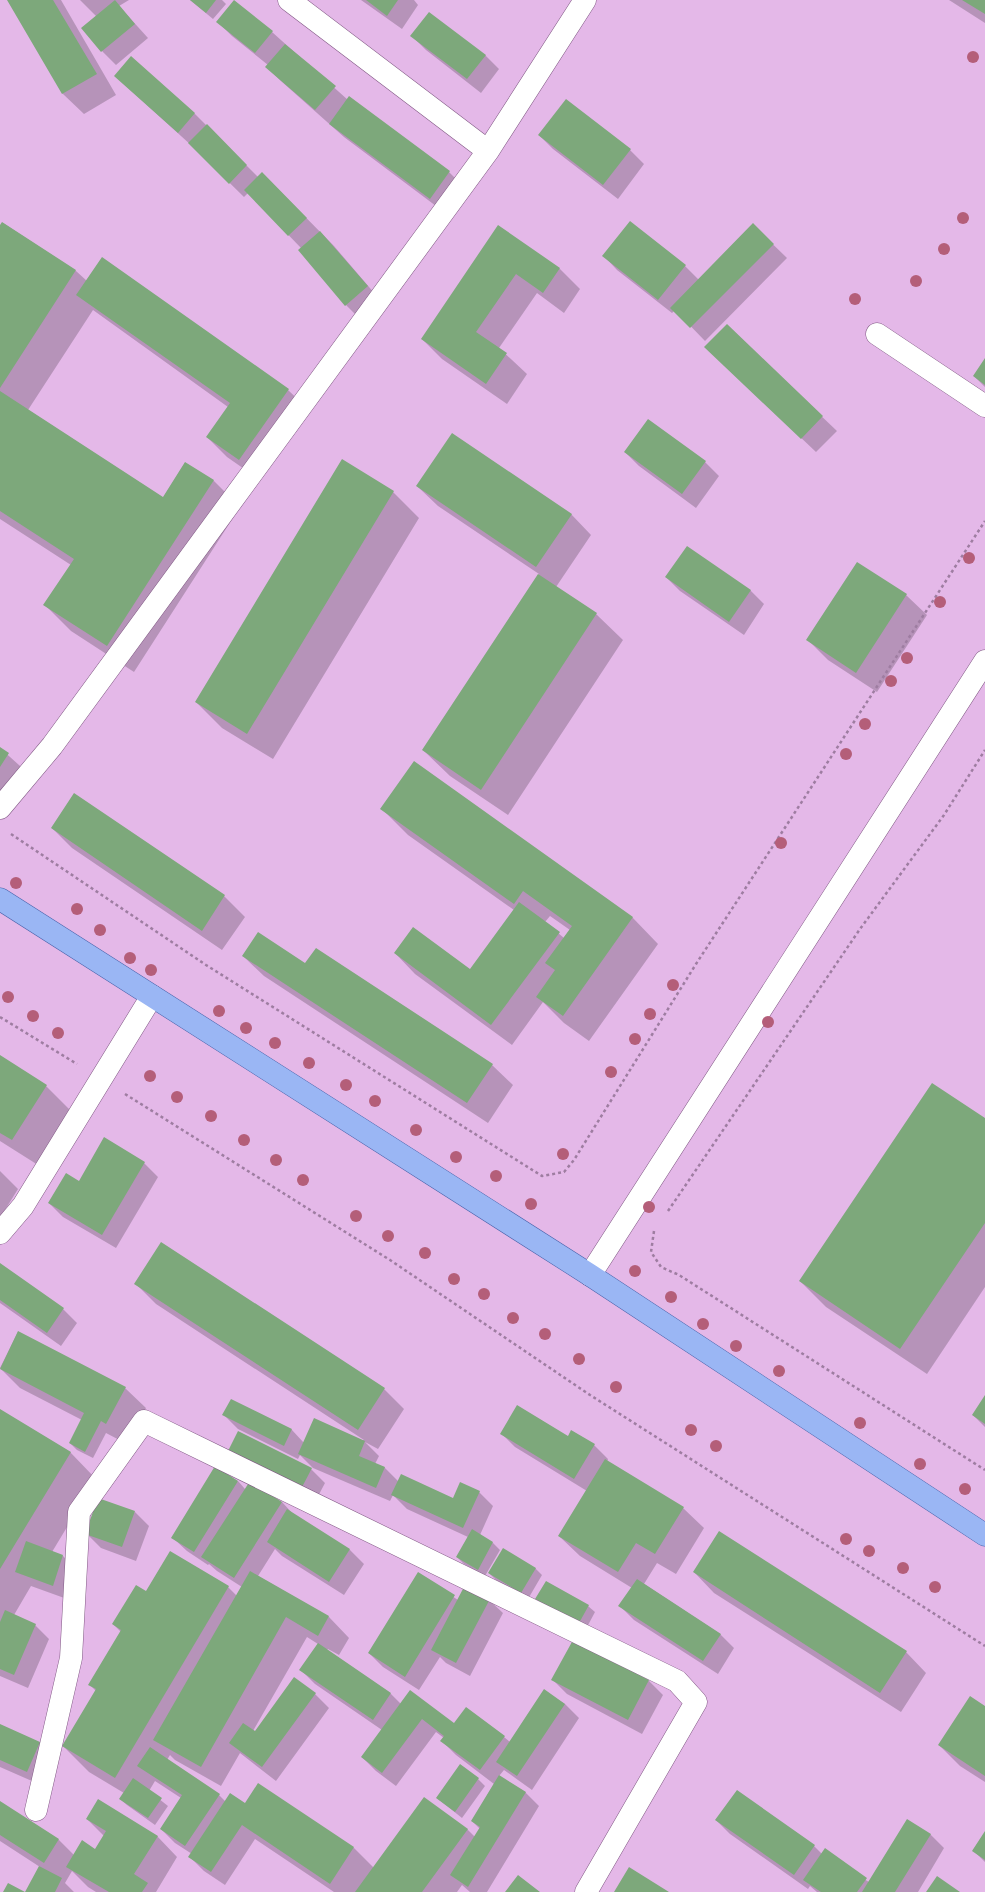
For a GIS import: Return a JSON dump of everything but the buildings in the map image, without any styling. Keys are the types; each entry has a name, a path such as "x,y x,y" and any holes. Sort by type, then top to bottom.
{"main road":[{"path":"0,899 590,1275 985,1535"}],"street":[{"path":"289,0 488,151"},
{"path":"0,808 52,746 488,151 585,0"},
{"path":"877,334 985,406"},
{"path":"590,1275 985,661"},
{"path":"0,1233 23,1206 152,996"},
{"path":"36,1810 71,1658 79,1512 144,1421 670,1678 681,1686 696,1702 586,1892"}],"path":[{"path":"6,830 206,965 542,1176 564,1172 574,1160 696,964 985,521"},
{"path":"666,1213 860,929 944,815 985,750"},
{"path":"0,1017 390,1260 590,1395 985,1646"},
{"path":"657,1226 653,1232 651,1252 661,1267 679,1275 985,1470"}]}
